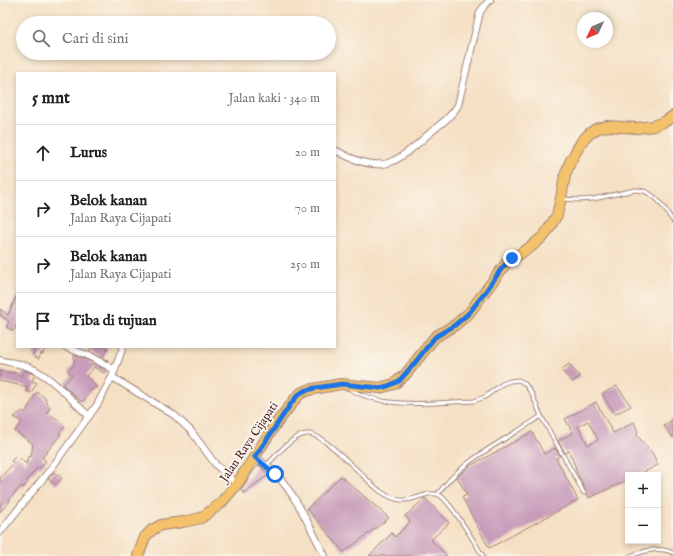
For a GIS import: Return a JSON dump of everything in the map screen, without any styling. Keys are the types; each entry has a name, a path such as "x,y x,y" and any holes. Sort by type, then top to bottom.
{"main road":[{"name":"Jalan Raya Cijapati","path":"138,556 145,537 152,530 160,525 201,518 220,504 237,484 275,426 298,395 308,390 342,384 380,388 399,381 435,337 455,325 469,313 507,262 532,246 545,235 557,215 565,176 570,162 582,141 592,131 607,126 637,128 653,126 666,121 673,116"}],"street":[{"path":"336,150 356,160 365,162 383,164 392,162 405,154 446,121 453,114 458,105 480,12 484,5 490,0"},
{"path":"69,348 90,356 115,370"},
{"path":"0,532 53,466 97,405 112,377 123,348"},
{"path":"0,360 25,366 36,371 52,383 89,416"},
{"path":"112,377 184,423 216,465 237,484"},
{"path":"255,457 275,474 290,492 325,556"}],"lane":[{"path":"561,198 580,200 593,199 635,190 646,191 656,198 673,221"},
{"path":"342,384 358,394 377,401 406,403 474,401 485,397 502,384 520,380 532,394 541,416 584,493"},
{"path":"438,494 445,484 463,466 541,416"},
{"path":"266,466 300,435 309,434 316,436 322,439 380,491 389,497 405,500 431,494 438,494 452,509 483,556"},
{"path":"630,556 654,549 662,549 673,552"}],"building":[{"path":"16,297 16,326 13,331 6,327 9,322 0,315 0,309 8,315"},
{"path":"32,348 45,348 43,354 41,353 39,359 32,355 35,350"},
{"path":"90,348 108,348 103,358 108,361 89,351"},
{"path":"74,355 106,370 104,373 94,367 86,376 97,387 91,390 82,402 63,385 72,375 68,372 74,364"},
{"path":"569,364 580,377 572,382 561,370"},
{"path":"25,370 35,375 32,381 37,383 31,393 26,391 28,387 0,381 0,371 14,372 21,376"},
{"path":"617,386 631,406 615,414 602,394"},
{"path":"37,392 46,399 45,400 50,407 47,413 59,420 65,427 59,433 61,434 42,458 46,461 40,468 38,467 27,480 28,482 23,488 21,486 0,512 0,478 14,463 11,461 17,455 26,464 28,456 31,457 33,444 15,431 22,422 14,417 22,411 25,413"},
{"path":"596,402 613,433 634,422 638,432 636,434 653,454 658,465 644,472 625,472 625,481 589,498 569,451 565,453 558,441 573,433 565,419","holes":["588,421 598,440 588,445 578,426"]},
{"path":"673,419 673,438 664,426"},
{"path":"532,432 544,454 555,448 560,456 556,458 578,500 489,548 462,497 467,495 457,477 470,466"},
{"path":"259,465 268,475 244,493 241,490"},
{"path":"54,472 62,478 56,485 48,479"},
{"path":"341,476 389,518 344,552 307,509"},
{"path":"425,498 449,523 431,540 447,556 369,556 392,533 395,537 410,522 405,516"}],"route":[{"path":"275,474 255,457 275,426 298,395 304,391 332,385 351,384 380,388 399,381 435,337 455,325 469,313 502,268 512,258"}]}
